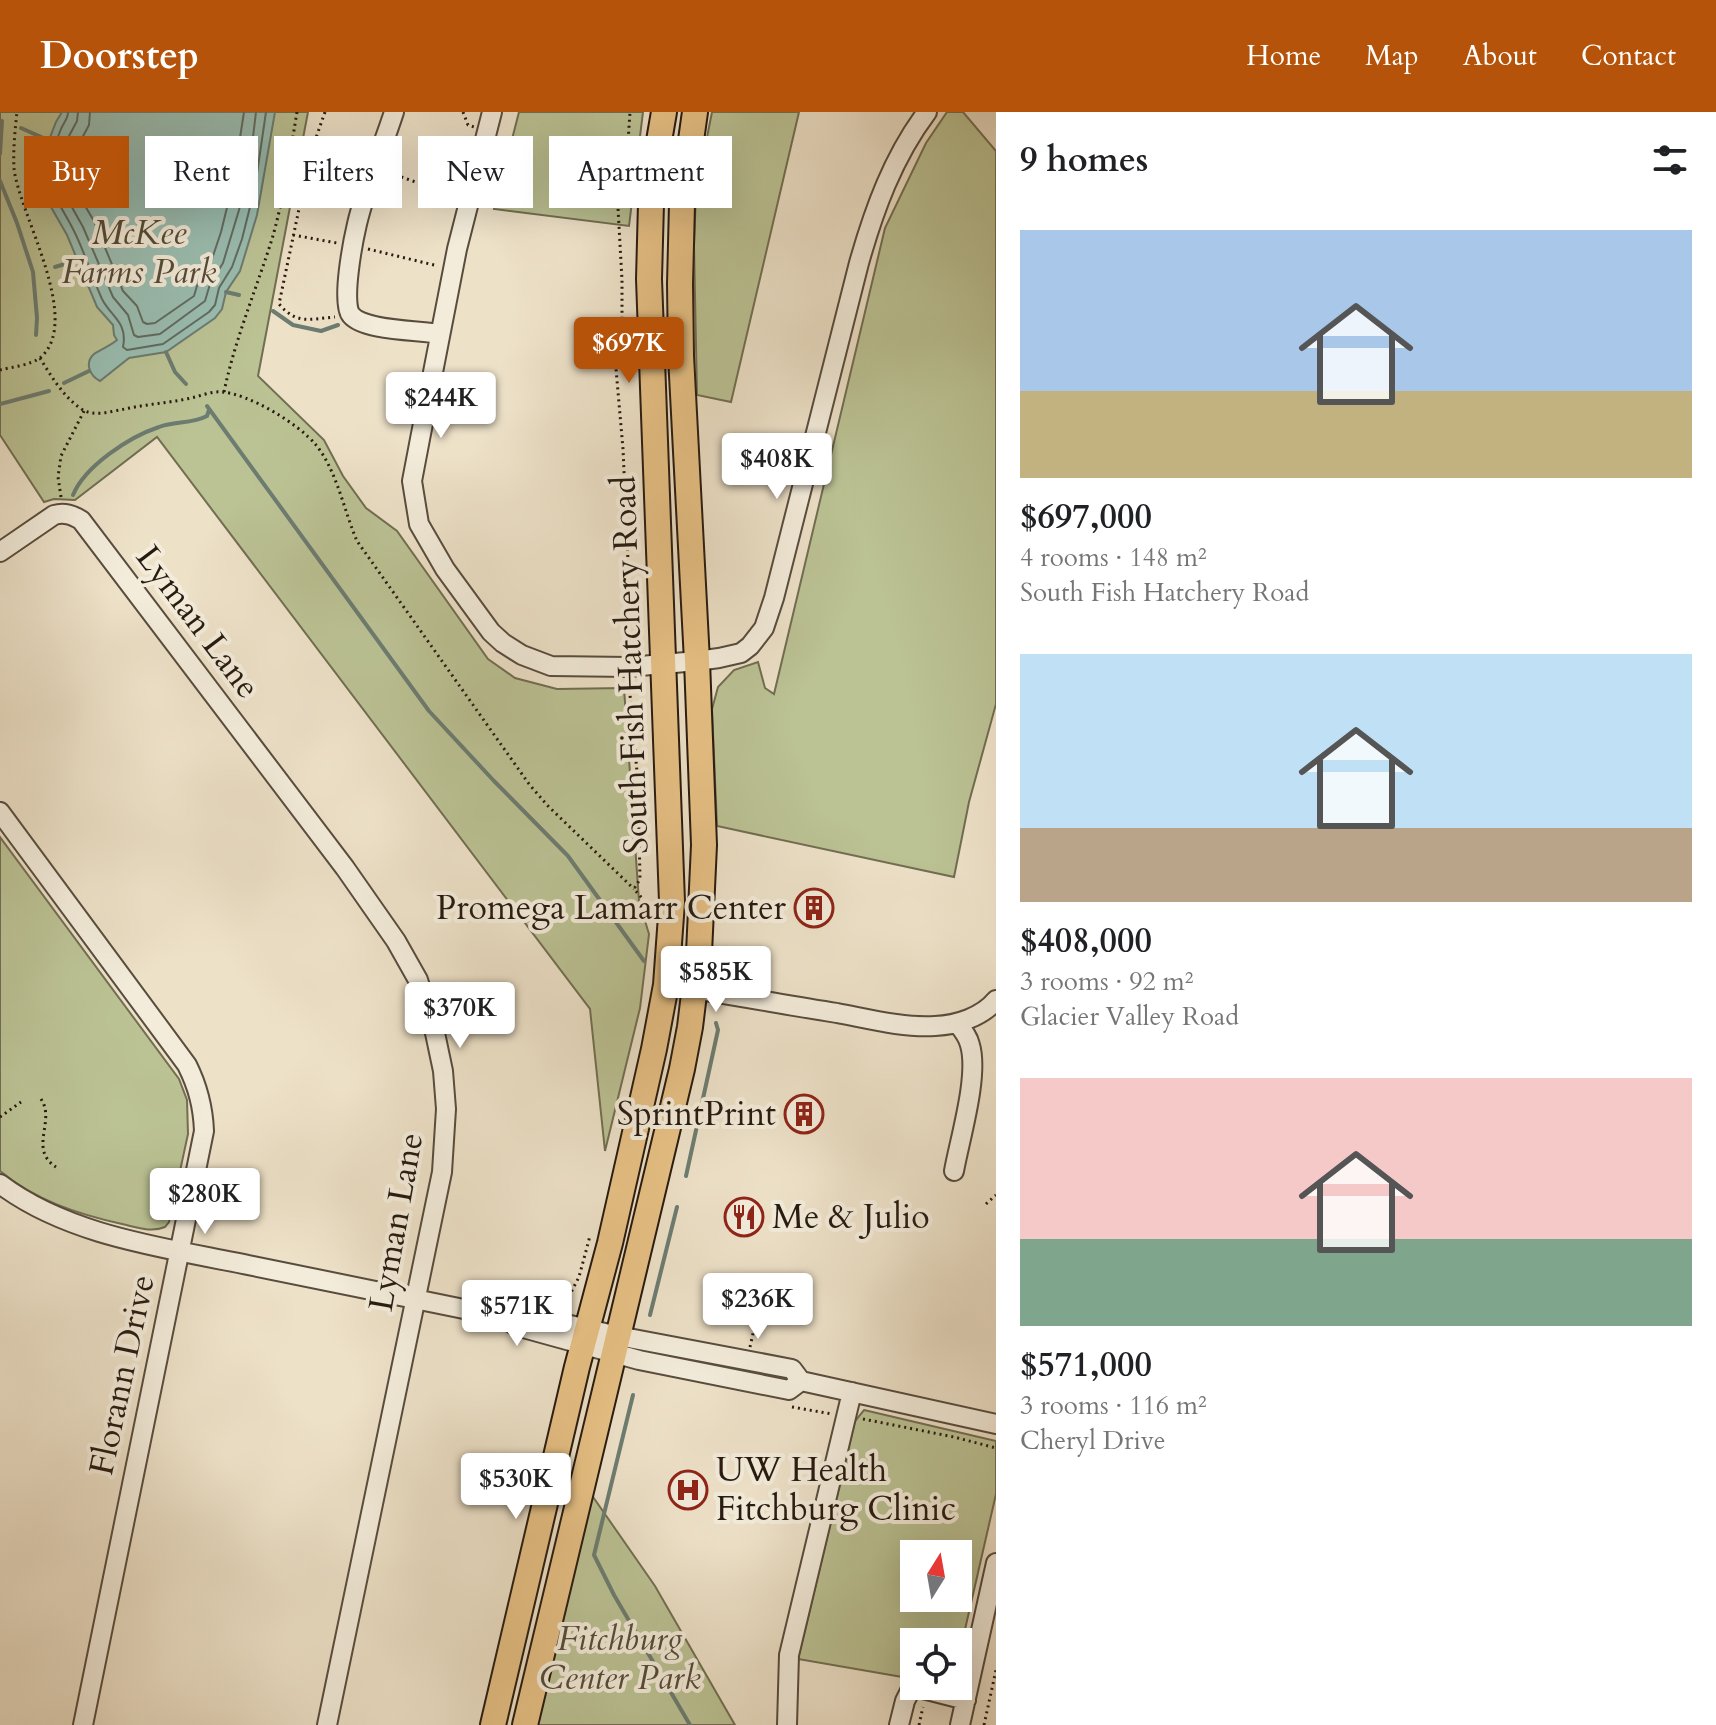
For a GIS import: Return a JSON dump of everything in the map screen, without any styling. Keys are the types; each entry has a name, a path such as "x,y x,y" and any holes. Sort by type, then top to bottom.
{"main road":[{"name":"South Fish Hatchery Road","path":"493,1725 610,1243 666,985 672,902 649,279 651,203 664,112"},
{"name":"South Fish Hatchery Road","path":"525,1725 682,1069 695,989 704,845 680,284 682,204 695,112"}],"street":[{"path":"386,136 394,112"},
{"path":"486,136 492,112"},
{"path":"467,208 412,481 419,524 445,569 491,632 503,643 522,655 551,666 629,667 697,661 741,653 764,628 774,598 869,227 899,156 927,112"},
{"path":"362,208 346,292 350,315 374,327 440,334"},
{"path":"0,552 47,518 62,513"},
{"name":"Lyman Lane","path":"62,513 81,520 345,868 396,941 418,980 435,1033 443,1071 446,1109 442,1172 327,1725"},
{"name":"Florann Drive","path":"0,812 187,1065 203,1108 204,1131 181,1251 83,1725"},
{"path":"666,985 900,1024 933,1026 974,1017 996,1000"},
{"path":"954,1171 973,1061 967,1037 957,1023"},
{"path":"0,1184 21,1200 78,1227 416,1300 503,1317 518,1313 616,1344 639,1360 789,1390 801,1381 996,1424"},
{"path":"787,1725 789,1655 852,1392"},
{"path":"972,1673 996,1563"},
{"path":"899,1725 906,1700"},
{"path":"960,1725 966,1700"}],"path":[{"path":"0,370 40,358 54,331 54,300 48,274 14,169 17,112"},
{"path":"224,392 230,363 272,237 285,185 297,112"},
{"path":"325,112 311,152 279,304 288,315 304,320 350,315"},
{"path":"628,645 624,463 614,346 622,323 618,208 630,112"},
{"path":"293,235 453,269"},
{"path":"40,358 64,393 84,411 101,414 224,392 271,410 317,445 340,492 357,541 434,652 529,784 634,889 649,906 652,920"},
{"path":"62,513 58,467 84,411"},
{"path":"629,684 638,783 640,879 634,889"},
{"path":"41,1099 46,1106 42,1150 48,1162 56,1167"},
{"path":"0,1117 21,1102"},
{"path":"986,1204 996,1195"},
{"path":"565,1309 579,1277 591,1233"},
{"path":"750,1347 763,1289"},
{"path":"860,1419 996,1448"},
{"path":"984,1725 996,1670"},
{"path":"919,1725 925,1700"}],"green space":[{"name":"McKee Farms Park","path":"0,112 308,112 303,136 274,136 274,208 290,208 258,376 324,440 343,476 366,508 397,531 488,659 515,678 557,689 624,688 639,901 649,934 640,1008 605,1151 590,1009 157,437 75,500 44,502 0,435"},
{"path":"519,112 643,112 640,136 549,136 549,208 631,208 629,226 494,209 533,208 533,136 513,136"},
{"path":"712,112 799,112 731,402 697,395 695,208 732,208 732,136 707,136"},
{"path":"947,112 963,112 996,151 996,704 969,802 954,877 717,826 712,709 718,687 734,670 758,662 765,688 774,694 885,228 926,143"},
{"path":"0,837 179,1079 187,1100 188,1134 169,1222 165,1227 144,1229 73,1210 42,1198 0,1171"},
{"path":"864,1410 996,1441 996,1494 972,1599 972,1540 900,1540 900,1612 969,1612 965,1628 900,1628 900,1677 798,1659 855,1421"},
{"name":"Fitchburg Center Park","path":"591,1494 655,1586 735,1725 536,1725"}],"water":[{"path":"62,112 275,112 257,215 240,271 226,292 222,309 215,318 166,352 129,358 100,381 91,373 89,361 94,354 117,340 113,325 97,307 67,235 52,208 129,208 129,136 51,136"}],"waterway":[{"path":"0,154 2,121"},
{"path":"21,128 39,136"},
{"path":"0,181 33,272 36,335"},
{"path":"55,267 78,260"},
{"path":"226,292 239,295"},
{"path":"273,311 293,325 321,331 338,325"},
{"path":"166,352 175,372 186,384"},
{"path":"64,383 89,371"},
{"path":"0,404 49,391"},
{"path":"207,406 429,711 568,856 644,961"},
{"path":"73,495 87,474 122,445 159,427 201,419 207,416 209,410"},
{"path":"686,1176 718,1030 716,1023"},
{"path":"650,1315 677,1207"},
{"path":"633,1395 594,1555 690,1725"}],"place":[{"name":"Promega Lamarr Center","path":"814,908"},
{"name":"SprintPrint","path":"804,1114"},
{"name":"Me & Julio","path":"744,1217"},
{"name":"UW Health Fitchburg Clinic","path":"688,1490"}]}
